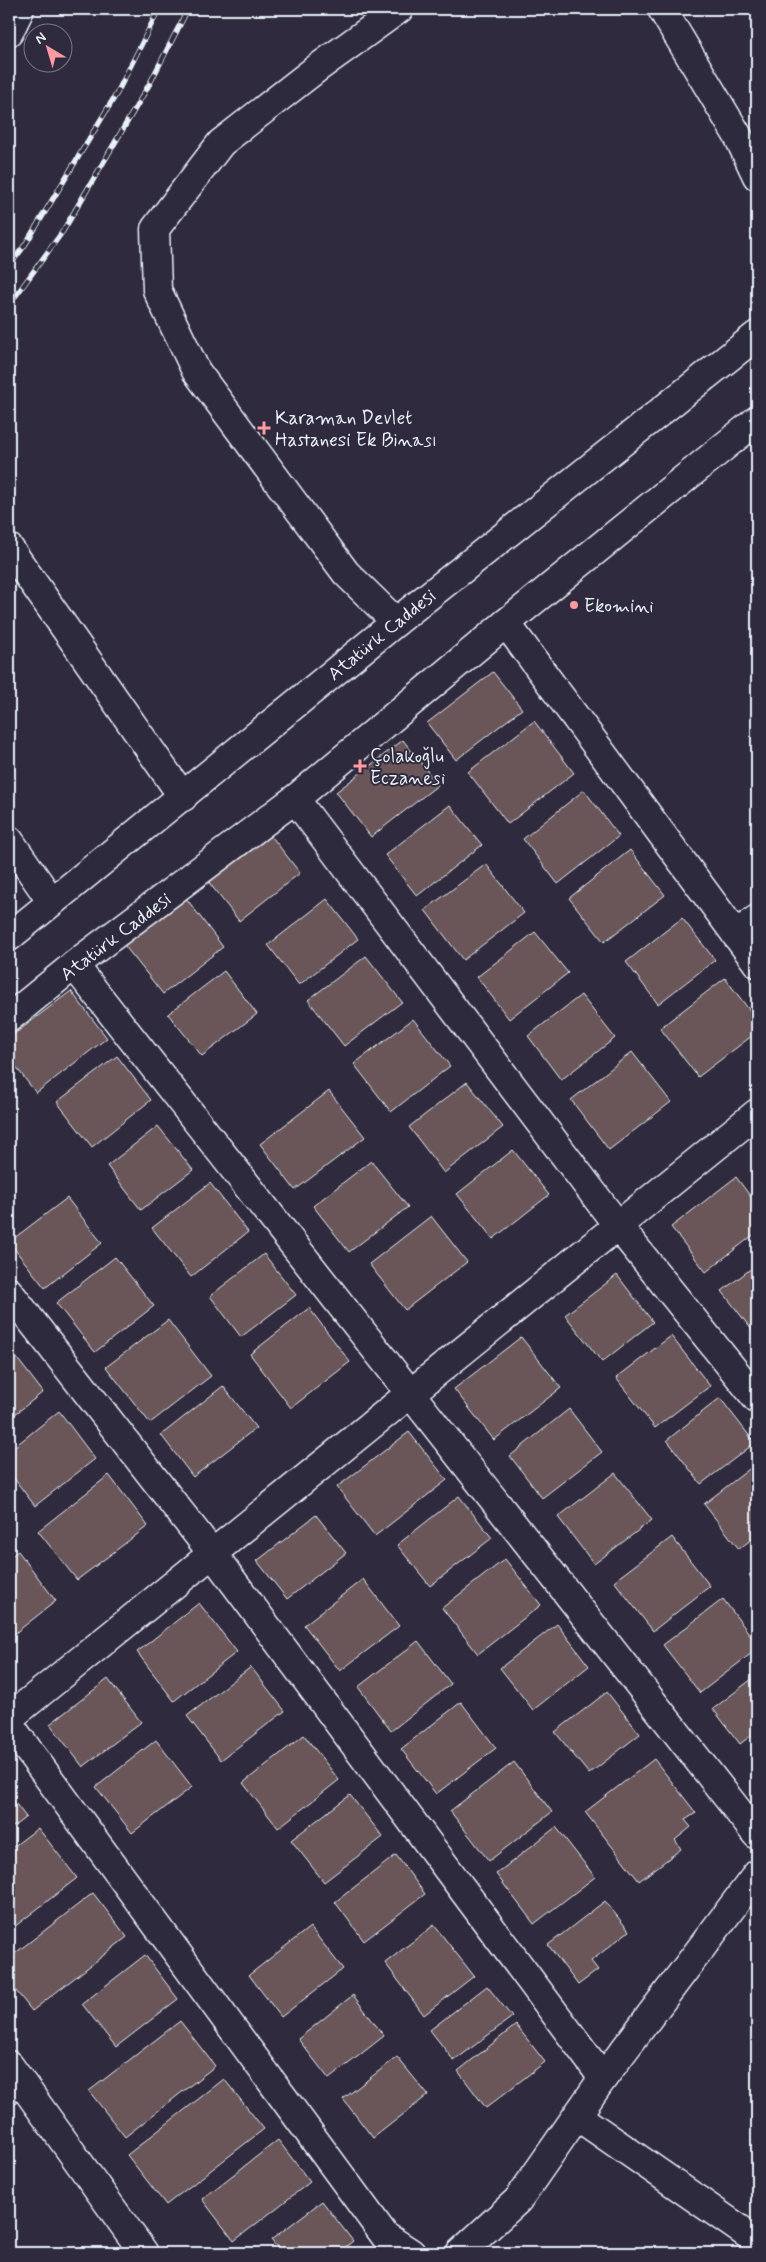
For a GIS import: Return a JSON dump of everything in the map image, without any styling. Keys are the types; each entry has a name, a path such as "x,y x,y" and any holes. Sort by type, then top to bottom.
{"main road":[{"path":"9,32 20,9"},
{"path":"396,622 346,573 196,371 157,290 155,229 221,143 316,69 399,9"},
{"path":"662,9 738,136 757,176"},
{"name":"Atatürk Caddesi","path":"9,937 396,622 757,335"},
{"name":"Atatürk Caddesi","path":"9,1018 74,966 295,799 506,623 757,420"},
{"path":"9,548 183,797"},
{"path":"506,623 757,963"},
{"path":"295,799 618,1226 757,1399"},
{"path":"9,840 52,902"},
{"path":"736,935 757,919"},
{"path":"74,966 757,1835"},
{"path":"9,1718 757,1113"},
{"path":"9,1292 212,1553 603,2078"},
{"path":"9,1724 385,2236 411,2253"},
{"path":"460,2253 518,2200 603,2078 757,1874"},
{"path":"9,2065 144,2253"},
{"path":"576,2116 757,2240"}],"building":[{"path":"493,672 522,709 456,760 427,723"},
{"path":"534,721 574,773 508,824 468,772"},
{"path":"403,740 438,785 371,837 336,792"},
{"path":"584,790 619,836 558,884 523,839"},
{"path":"450,805 482,845 417,896 385,855"},
{"path":"269,833 300,873 239,921 207,880"},
{"path":"630,850 665,895 604,942 569,898"},
{"path":"486,864 524,913 463,960 425,910"},
{"path":"186,898 223,947 163,994 124,945"},
{"path":"327,899 358,939 299,985 268,945"},
{"path":"682,918 715,960 658,1004 626,962"},
{"path":"535,932 568,973 509,1019 477,977"},
{"path":"366,956 402,1002 344,1046 308,1000"},
{"path":"224,971 257,1014 202,1056 168,1014"},
{"path":"725,978 757,1020 757,1032 698,1077 660,1028"},
{"path":"71,991 107,1038 36,1093 9,1058 9,1038"},
{"path":"581,995 615,1038 561,1080 528,1036"},
{"path":"413,1019 450,1066 391,1112 354,1064"},
{"path":"632,1052 671,1102 609,1150 571,1100"},
{"path":"117,1056 151,1100 92,1147 57,1102"},
{"path":"467,1082 503,1127 444,1173 409,1127"},
{"path":"329,1091 365,1137 295,1190 260,1144"},
{"path":"158,1126 193,1170 141,1210 107,1166"},
{"path":"513,1150 549,1195 493,1239 457,1194"},
{"path":"371,1161 408,1207 349,1252 313,1206"},
{"path":"736,1177 757,1205 757,1232 706,1272 671,1227"},
{"path":"210,1183 248,1232 191,1277 152,1228"},
{"path":"67,1198 102,1243 45,1288 9,1242"},
{"path":"431,1216 467,1262 405,1310 369,1264"},
{"path":"264,1254 296,1295 241,1337 210,1296"},
{"path":"115,1257 154,1306 95,1352 56,1303"},
{"path":"757,1264 757,1332 755,1334 722,1291"},
{"path":"617,1275 653,1322 602,1362 565,1315"},
{"path":"309,1308 350,1362 291,1408 250,1354"},
{"path":"168,1320 211,1376 150,1423 106,1367"},
{"path":"671,1336 710,1386 655,1428 616,1378"},
{"path":"521,1337 561,1388 494,1440 454,1389"},
{"path":"9,1348 43,1392 9,1419"},
{"path":"223,1386 256,1428 193,1477 161,1435"},
{"path":"720,1398 755,1443 701,1484 667,1440"},
{"path":"569,1409 602,1452 542,1498 510,1456"},
{"path":"59,1411 95,1459 35,1506 9,1472 9,1451"},
{"path":"409,1432 447,1480 375,1536 337,1487"},
{"path":"757,1463 757,1535 739,1549 704,1504"},
{"path":"615,1473 652,1520 594,1564 558,1517"},
{"path":"109,1475 148,1526 77,1580 38,1531"},
{"path":"459,1496 492,1538 430,1586 397,1545"},
{"path":"316,1515 346,1553 287,1599 257,1561"},
{"path":"672,1537 710,1586 653,1631 614,1581"},
{"path":"18,1551 56,1601 9,1638 9,1558"},
{"path":"505,1559 541,1605 478,1654 442,1608"},
{"path":"757,1569 757,1586 749,1575"},
{"path":"363,1579 399,1626 340,1671 304,1625"},
{"path":"723,1599 757,1644 757,1649 700,1693 663,1645"},
{"path":"199,1603 237,1652 174,1701 137,1652"},
{"path":"557,1624 589,1666 533,1710 500,1668"},
{"path":"418,1641 451,1684 391,1731 358,1687"},
{"path":"251,1667 285,1711 221,1760 187,1716"},
{"path":"757,1675 757,1731 740,1744 713,1709"},
{"path":"108,1679 141,1722 83,1767 50,1724"},
{"path":"607,1692 640,1734 589,1774 555,1732"},
{"path":"461,1702 496,1748 436,1794 401,1749"},
{"path":"304,1735 339,1780 278,1828 243,1783"},
{"path":"156,1740 192,1787 132,1833 96,1787"},
{"path":"654,1759 696,1813 685,1820 691,1827 675,1840 681,1849 639,1881 585,1812"},
{"path":"514,1762 552,1812 489,1861 450,1811"},
{"path":"9,1795 26,1817 9,1830"},
{"path":"350,1795 383,1837 324,1882 291,1840"},
{"path":"556,1827 595,1877 534,1924 496,1874"},
{"path":"38,1828 77,1878 9,1931 9,1850"},
{"path":"396,1855 425,1894 364,1941 335,1902"},
{"path":"93,1893 127,1937 32,2011 9,1982 9,1958"},
{"path":"605,1901 629,1931 591,1961 598,1970 578,1985 548,1945"},
{"path":"434,1925 474,1976 424,2015 385,1963"},
{"path":"310,1927 343,1969 281,2017 249,1975"},
{"path":"145,1955 178,1999 116,2047 82,2004"},
{"path":"487,1986 512,2017 454,2061 430,2030"},
{"path":"353,1995 384,2036 329,2079 298,2039"},
{"path":"180,2021 215,2066 125,2137 89,2091"},
{"path":"516,2025 545,2062 486,2108 458,2071"},
{"path":"397,2057 428,2095 373,2138 343,2099"},
{"path":"224,2079 264,2129 166,2205 127,2155"},
{"path":"278,2140 310,2182 234,2241 202,2199"},
{"path":"322,2201 353,2241 338,2253 282,2253 271,2240"}],"railway":[{"path":"9,266 25,245 117,93 159,9"},
{"path":"9,305 63,231 150,83 188,9"}],"place":[{"name":"Karaman Devlet Hastanesi Ek Binası","path":"264,428"},
{"name":"Ekomini","path":"574,605"},
{"name":"Çolakoğlu Eczanesi","path":"360,766"}]}
